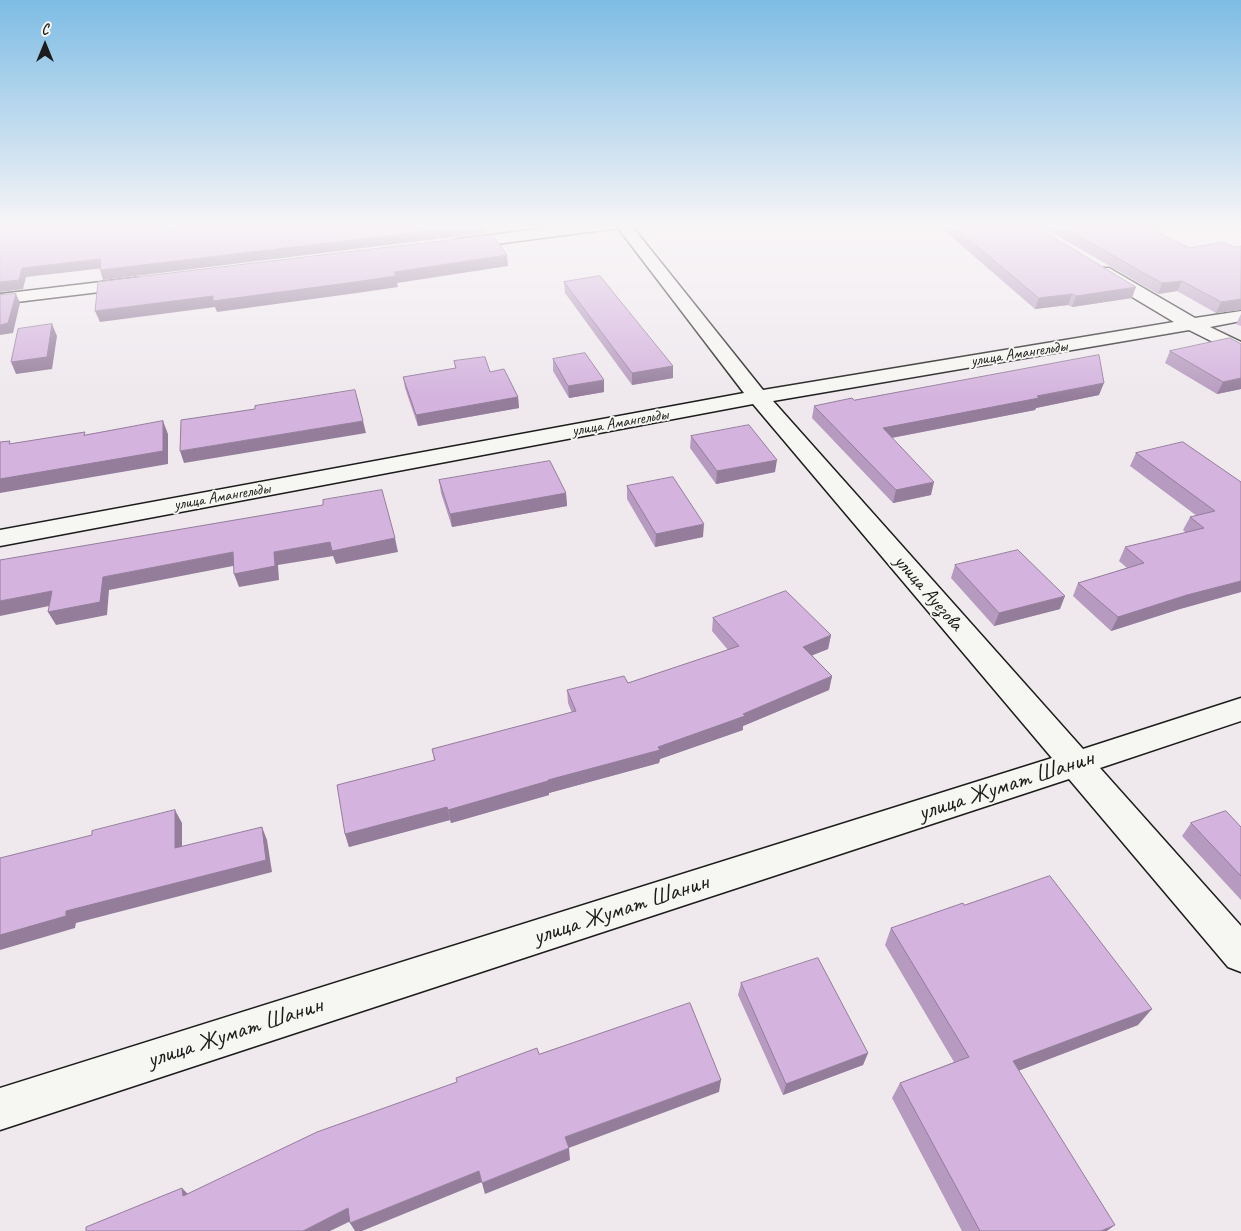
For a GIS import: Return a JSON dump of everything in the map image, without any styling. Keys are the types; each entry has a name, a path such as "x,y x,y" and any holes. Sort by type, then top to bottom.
{"street":[{"path":"0,299 136,282"},
{"name":"улица Ауезова","path":"668,282 758,397 1241,954"},
{"path":"1121,282 1193,325 1241,350"},
{"name":"улица Амангельды","path":"0,538 758,397 1241,316"},
{"name":"улица Жумат Шанин","path":"0,1109 1075,764 1241,708"}],"building":[{"path":"98,282 352,282 213,301 213,296 95,311"},
{"path":"564,282 605,282 673,366 632,373"},
{"path":"1020,282 1128,282 1136,287 1076,296 1072,294 1039,298"},
{"path":"1185,282 1241,282 1241,299 1221,302"},
{"path":"16,294 8,323 0,325 0,295"},
{"path":"52,324 47,357 11,362 18,329"},
{"path":"1230,338 1241,344 1241,378 1223,382 1170,351"},
{"path":"585,353 604,380 568,386 553,359"},
{"path":"1099,355 1104,383 1037,396 1039,398 883,428 934,482 896,490 814,406 852,398 854,400"},
{"path":"485,357 490,372 504,369 518,397 416,415 403,377 456,368 454,361"},
{"path":"355,390 363,421 180,451 181,420 255,409 255,406"},
{"path":"163,421 163,451 0,479 0,442 10,441 9,444 85,432 84,435"},
{"path":"749,425 777,460 717,471 691,436"},
{"path":"1183,442 1241,482 1241,581 1187,595 1118,617 1078,583 1144,563 1125,547 1204,528 1190,517 1215,511 1136,453"},
{"path":"550,461 566,493 450,514 439,480"},
{"path":"673,477 704,524 656,534 627,486"},
{"path":"382,490 395,538 332,551 330,542 274,552 275,566 234,574 233,552 103,577 100,602 48,612 52,591 0,601 0,560 323,505 323,500"},
{"path":"1018,550 1065,596 999,613 955,565"},
{"path":"786,591 831,635 803,647 832,676 743,714 745,716 658,747 660,750 548,780 448,810 447,807 345,834 337,785 435,760 432,749 576,711 567,690 624,676 628,683 739,646 713,618"},
{"path":"175,810 175,848 262,827 266,860 66,911 66,916 0,935 0,858 92,835 92,831"},
{"path":"1226,811 1241,827 1241,876 1191,823"},
{"path":"1050,876 1152,1009 1013,1061 1115,1225 1101,1231 980,1231 900,1083 969,1057 891,928"},
{"path":"818,958 868,1053 786,1084 741,983"},
{"path":"690,1003 721,1080 565,1137 569,1148 482,1183 479,1171 350,1223 348,1208 303,1231 86,1231 86,1227 182,1188 183,1196 317,1132 457,1082 456,1078 537,1048 539,1054"}]}
